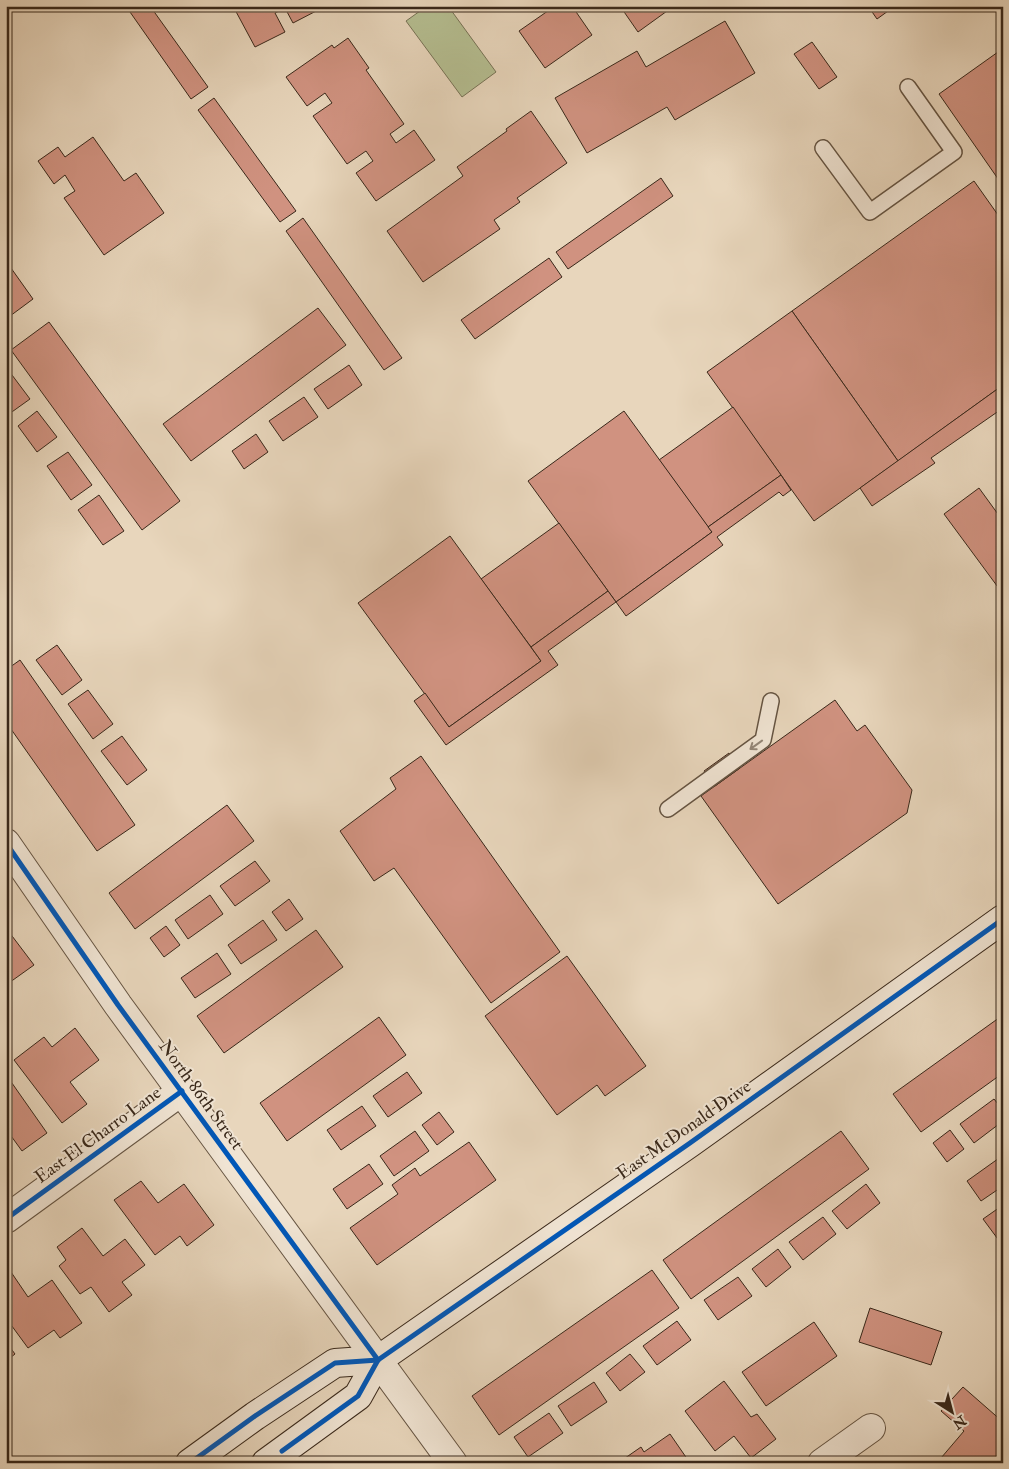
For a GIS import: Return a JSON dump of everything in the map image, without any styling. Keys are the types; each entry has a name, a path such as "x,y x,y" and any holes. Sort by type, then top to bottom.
{"main road":[{"name":"North 86th Street","path":"6,843 118,1005 453,1463"},
{"name":"East McDonald Drive","path":"266,1463 358,1396 378,1360 690,1143 1003,919"},
{"name":"East El Charro Lane","path":"6,1219 182,1091"},
{"path":"190,1463 335,1363 378,1360"},
{"path":"822,1463 870,1428"}],"lane":[{"path":"823,148 870,212 954,152 908,86"},
{"path":"668,808 763,740 772,701"}],"green space":[{"path":"427,6 448,6 496,72 462,97 406,21"}],"building":[{"path":"139,6 150,6 208,87 191,99 130,12"},
{"path":"233,6 319,6 320,9 293,23 285,8 275,13 285,32 255,47"},
{"path":"555,6 572,6 592,35 545,68 519,31"},
{"path":"620,6 674,6 638,32"},
{"path":"868,6 895,6 877,19"},
{"path":"725,21 755,73 675,120 667,107 587,153 555,98 637,51 646,67"},
{"path":"348,38 369,68 366,70 404,124 390,134 396,143 414,130 435,160 376,201 356,173 373,161 366,151 347,164 313,116 332,103 325,93 307,106 286,77 332,45 334,48"},
{"path":"812,42 837,77 819,89 794,54"},
{"path":"998,52 1003,59 1003,186 939,94"},
{"path":"214,98 296,211 280,222 198,110"},
{"path":"531,111 567,163 517,198 520,202 494,220 500,229 423,282 387,231 463,176 457,167"},
{"path":"93,137 124,181 136,173 164,213 104,255 64,198 75,191 65,175 54,184 38,161 58,147 65,157"},
{"path":"661,178 673,196 568,269 556,252"},
{"path":"974,181 1003,222 1003,385 898,461 792,311"},
{"path":"303,218 402,358 384,370 286,231"},
{"path":"549,258 562,277 475,339 461,320"},
{"path":"6,261 33,299 6,319"},
{"path":"318,308 346,345 191,461 163,424"},
{"path":"792,311 898,461 814,521 707,372"},
{"path":"49,322 180,501 142,530 11,350"},
{"path":"349,365 362,385 328,409 314,389"},
{"path":"6,367 30,399 9,414 6,410"},
{"path":"1003,385 1003,408 931,458 935,463 872,506 860,488"},
{"path":"304,397 318,417 283,441 269,421"},
{"path":"733,407 781,475 708,527 659,460"},
{"path":"37,411 57,437 37,452 18,426"},
{"path":"624,411 712,532 616,602 528,481"},
{"path":"256,434 268,452 244,469 232,451"},
{"path":"68,452 92,485 71,500 47,466"},
{"path":"781,475 791,490 783,496 779,492 717,537 723,545 626,616 616,602 712,532 708,527"},
{"path":"979,488 1003,521 1003,594 944,514"},
{"path":"99,495 124,531 103,545 78,510"},
{"path":"559,523 608,591 531,647 481,579"},
{"path":"450,536 541,661 449,727 358,603"},
{"path":"608,591 616,602 548,651 558,665 446,745 414,701 425,693 449,727 541,661 531,647"},
{"path":"57,645 82,680 62,695 36,660"},
{"path":"20,660 135,825 97,851 6,722 6,670"},
{"path":"88,690 113,724 93,739 68,704"},
{"path":"835,700 857,731 865,725 912,790 907,813 778,904 701,796"},
{"path":"122,736 147,770 127,785 101,751"},
{"path":"729,753 740,768 715,786 704,771"},
{"path":"421,756 560,952 491,1003 394,868 374,881 340,831 396,789 390,778"},
{"path":"227,805 254,841 135,929 109,893"},
{"path":"255,861 270,881 235,906 220,886"},
{"path":"210,895 223,914 188,939 175,920"},
{"path":"289,899 303,919 286,931 272,912"},
{"path":"263,920 277,940 241,964 228,945"},
{"path":"166,926 180,945 164,957 150,938"},
{"path":"6,928 34,965 6,985"},
{"path":"316,930 343,967 224,1053 197,1016"},
{"path":"217,953 231,974 195,998 181,978"},
{"path":"567,956 646,1066 605,1096 597,1085 557,1115 485,1016"},
{"path":"1003,1015 1003,1073 921,1132 893,1094"},
{"path":"379,1017 406,1055 287,1141 260,1103"},
{"path":"75,1028 99,1060 70,1082 87,1104 62,1123 14,1060 44,1037 52,1047"},
{"path":"407,1072 422,1093 388,1117 373,1096"},
{"path":"7,1076 47,1133 22,1151 6,1129"},
{"path":"994,1099 1003,1110 1003,1121 974,1143 960,1124"},
{"path":"362,1106 376,1126 341,1150 327,1130"},
{"path":"439,1112 454,1132 437,1145 422,1125"},
{"path":"950,1130 964,1149 947,1162 933,1143"},
{"path":"415,1131 429,1151 394,1176 380,1156"},
{"path":"841,1131 869,1169 691,1299 663,1260"},
{"path":"469,1142 496,1180 377,1265 350,1228 398,1194 392,1185 415,1168 420,1176"},
{"path":"1002,1156 1003,1186 981,1201 967,1181"},
{"path":"369,1164 383,1184 347,1209 333,1189"},
{"path":"141,1181 158,1203 184,1184 214,1225 187,1246 180,1236 155,1255 114,1200"},
{"path":"866,1184 880,1203 847,1229 832,1211"},
{"path":"1003,1205 1003,1246 983,1219"},
{"path":"823,1217 836,1234 803,1260 789,1242"},
{"path":"82,1228 103,1256 125,1239 145,1265 122,1282 132,1295 109,1312 91,1287 80,1294 59,1266 66,1260 57,1247"},
{"path":"778,1249 791,1267 766,1287 752,1269"},
{"path":"652,1270 679,1308 499,1435 472,1396"},
{"path":"11,1272 28,1297 52,1280 82,1323 60,1338 54,1330 28,1348 6,1318 6,1275"},
{"path":"738,1277 752,1296 718,1320 704,1300"},
{"path":"870,1308 942,1332 931,1365 859,1342"},
{"path":"677,1321 691,1340 657,1365 643,1346"},
{"path":"814,1322 837,1356 766,1406 742,1372"},
{"path":"6,1342 15,1354 6,1361"},
{"path":"630,1354 645,1372 620,1391 606,1373"},
{"path":"724,1381 751,1417 757,1414 776,1439 751,1458 734,1436 715,1451 685,1411"},
{"path":"594,1382 607,1402 571,1426 558,1406"},
{"path":"963,1387 1003,1422 1003,1449 990,1463 946,1463 941,1458 964,1431 941,1411"},
{"path":"549,1413 563,1433 528,1457 514,1437"},
{"path":"670,1434 690,1463 618,1463 641,1447 644,1452"}],"cycle path":[{"path":"6,843 118,1005 378,1360"},
{"path":"282,1451 358,1396 378,1360 690,1143 1003,919"},
{"path":"6,1219 182,1091"},
{"path":"190,1463 255,1416 335,1363 378,1360"}]}
